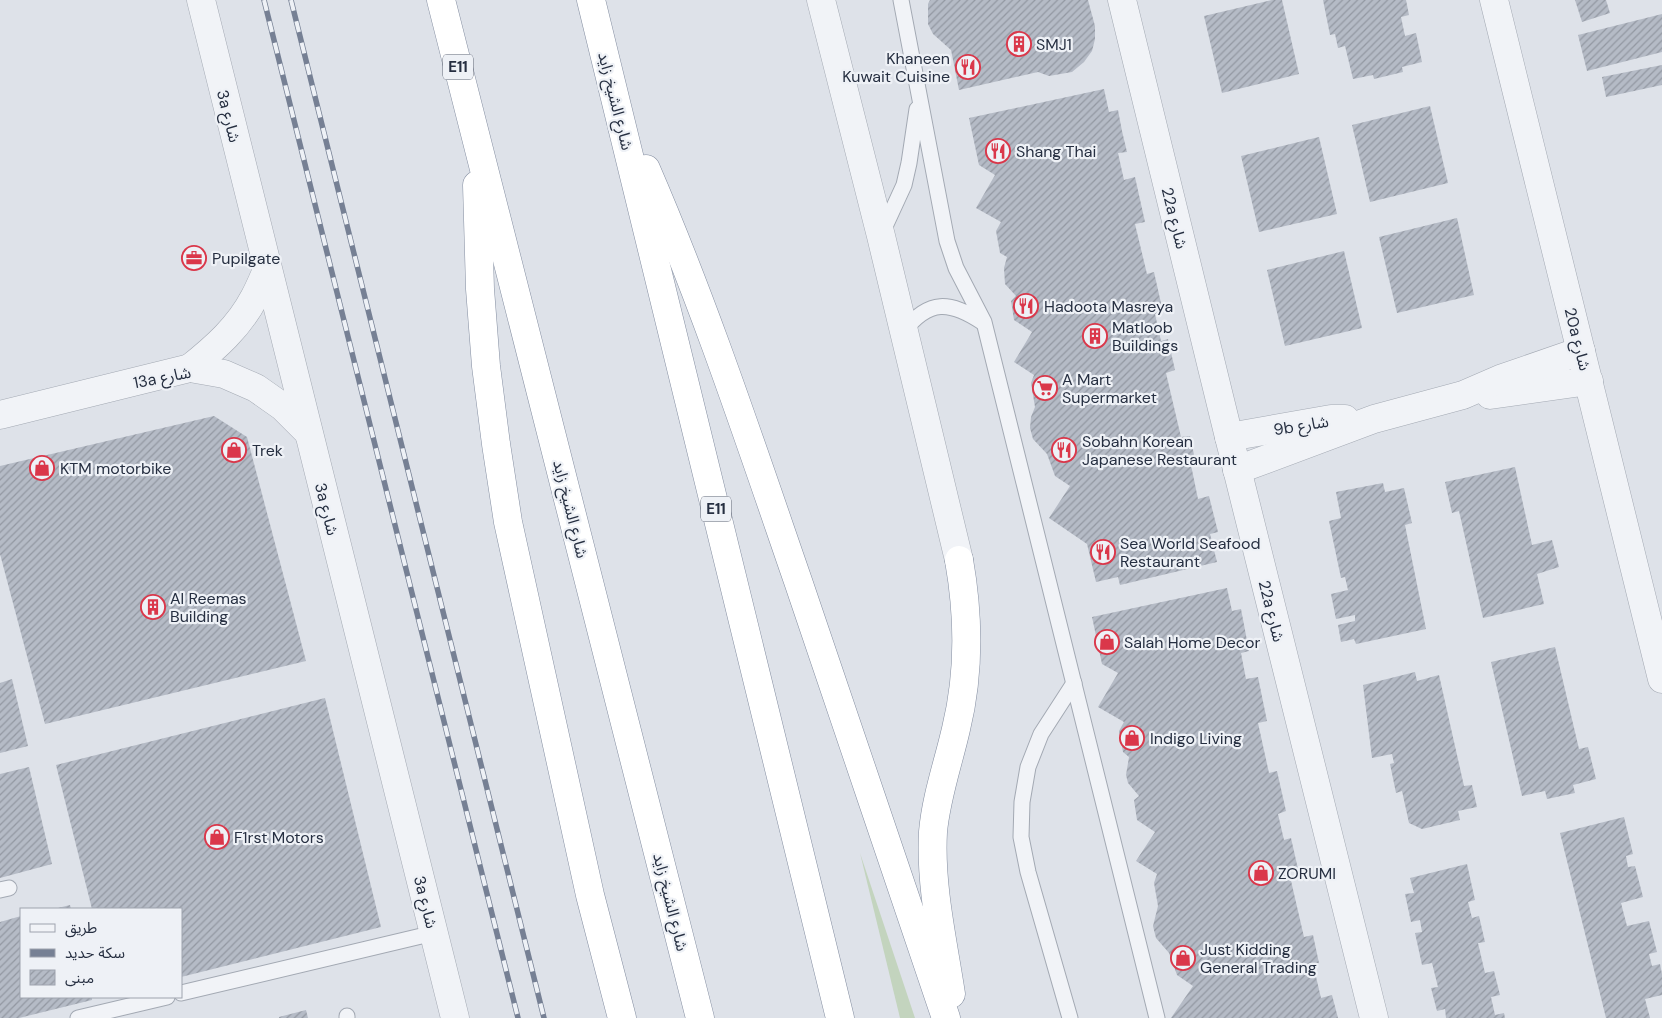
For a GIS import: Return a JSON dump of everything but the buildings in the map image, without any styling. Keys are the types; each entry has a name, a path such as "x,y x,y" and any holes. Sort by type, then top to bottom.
{"highway":[{"name":"شارع الشيخ زايد","path":"441,0 700,1018"},
{"name":"شارع الشيخ زايد","path":"591,0 840,1018"},
{"path":"615,95 666,214 752,447 946,1018"},
{"path":"475,134 480,288 486,366 508,522 590,895 622,1018"},
{"path":"955,1018 934,880 933,834 940,786 963,696 967,663 968,630 966,602 959,560"}],"street":[{"name":"3a شارع","path":"201,0 455,1018"},
{"path":"821,0 881,236 959,560"},
{"name":"22a شارع","path":"1122,0 1228,437 1374,1018"},
{"name":"20a شارع","path":"1494,0 1662,679"},
{"path":"190,368 215,348 237,325 254,298 267,270"},
{"name":"9b شارع","path":"1237,470 1374,419 1463,395 1500,379 1581,351"},
{"name":"13a شارع","path":"0,415 190,368 224,374 256,388 284,407 308,432"},
{"name":"9b شارع","path":"1463,395 1503,393 1589,381"},
{"name":"9b شارع","path":"1228,437 1331,420 1374,419"}],"lane":[{"path":"901,0 947,241 956,268 984,322 1157,1018"},
{"path":"881,236 904,185 918,97"},
{"path":"904,331 915,317 930,309 948,306 965,311 984,322"},
{"path":"1070,1018 1028,872 1021,837 1022,810 1028,767 1041,734 1074,683"},
{"path":"182,993 434,933"},
{"path":"78,1018 163,998"}],"green space":[{"path":"860,853 915,1018 900,1018"}],"railway":[{"path":"264,0 518,1018"},
{"path":"291,0 544,1018"}],"place":[{"name":"SMJ1","path":"1019,44"},
{"name":"Khaneen Kuwait Cuisine","path":"968,67"},
{"name":"Shang Thai","path":"998,151"},
{"name":"Pupilgate","path":"194,258"},
{"name":"Hadoota Masreya","path":"1026,306"},
{"name":"Matloob Buildings","path":"1095,336"},
{"name":"A Mart Supermarket","path":"1045,388"},
{"name":"Trek","path":"234,450"},
{"name":"Sobahn Korean Japanese Restaurant","path":"1064,450"},
{"name":"KTM motorbike","path":"42,468"},
{"name":"Sea World Seafood Restaurant","path":"1103,552"},
{"name":"Al Reemas Building","path":"153,607"},
{"name":"Salah Home Decor","path":"1107,642"},
{"name":"Indigo Living","path":"1132,738"},
{"name":"F1rst Motors","path":"217,837"},
{"name":"ZORUMI","path":"1261,873"},
{"name":"Just Kidding General Trading","path":"1183,958"}]}
